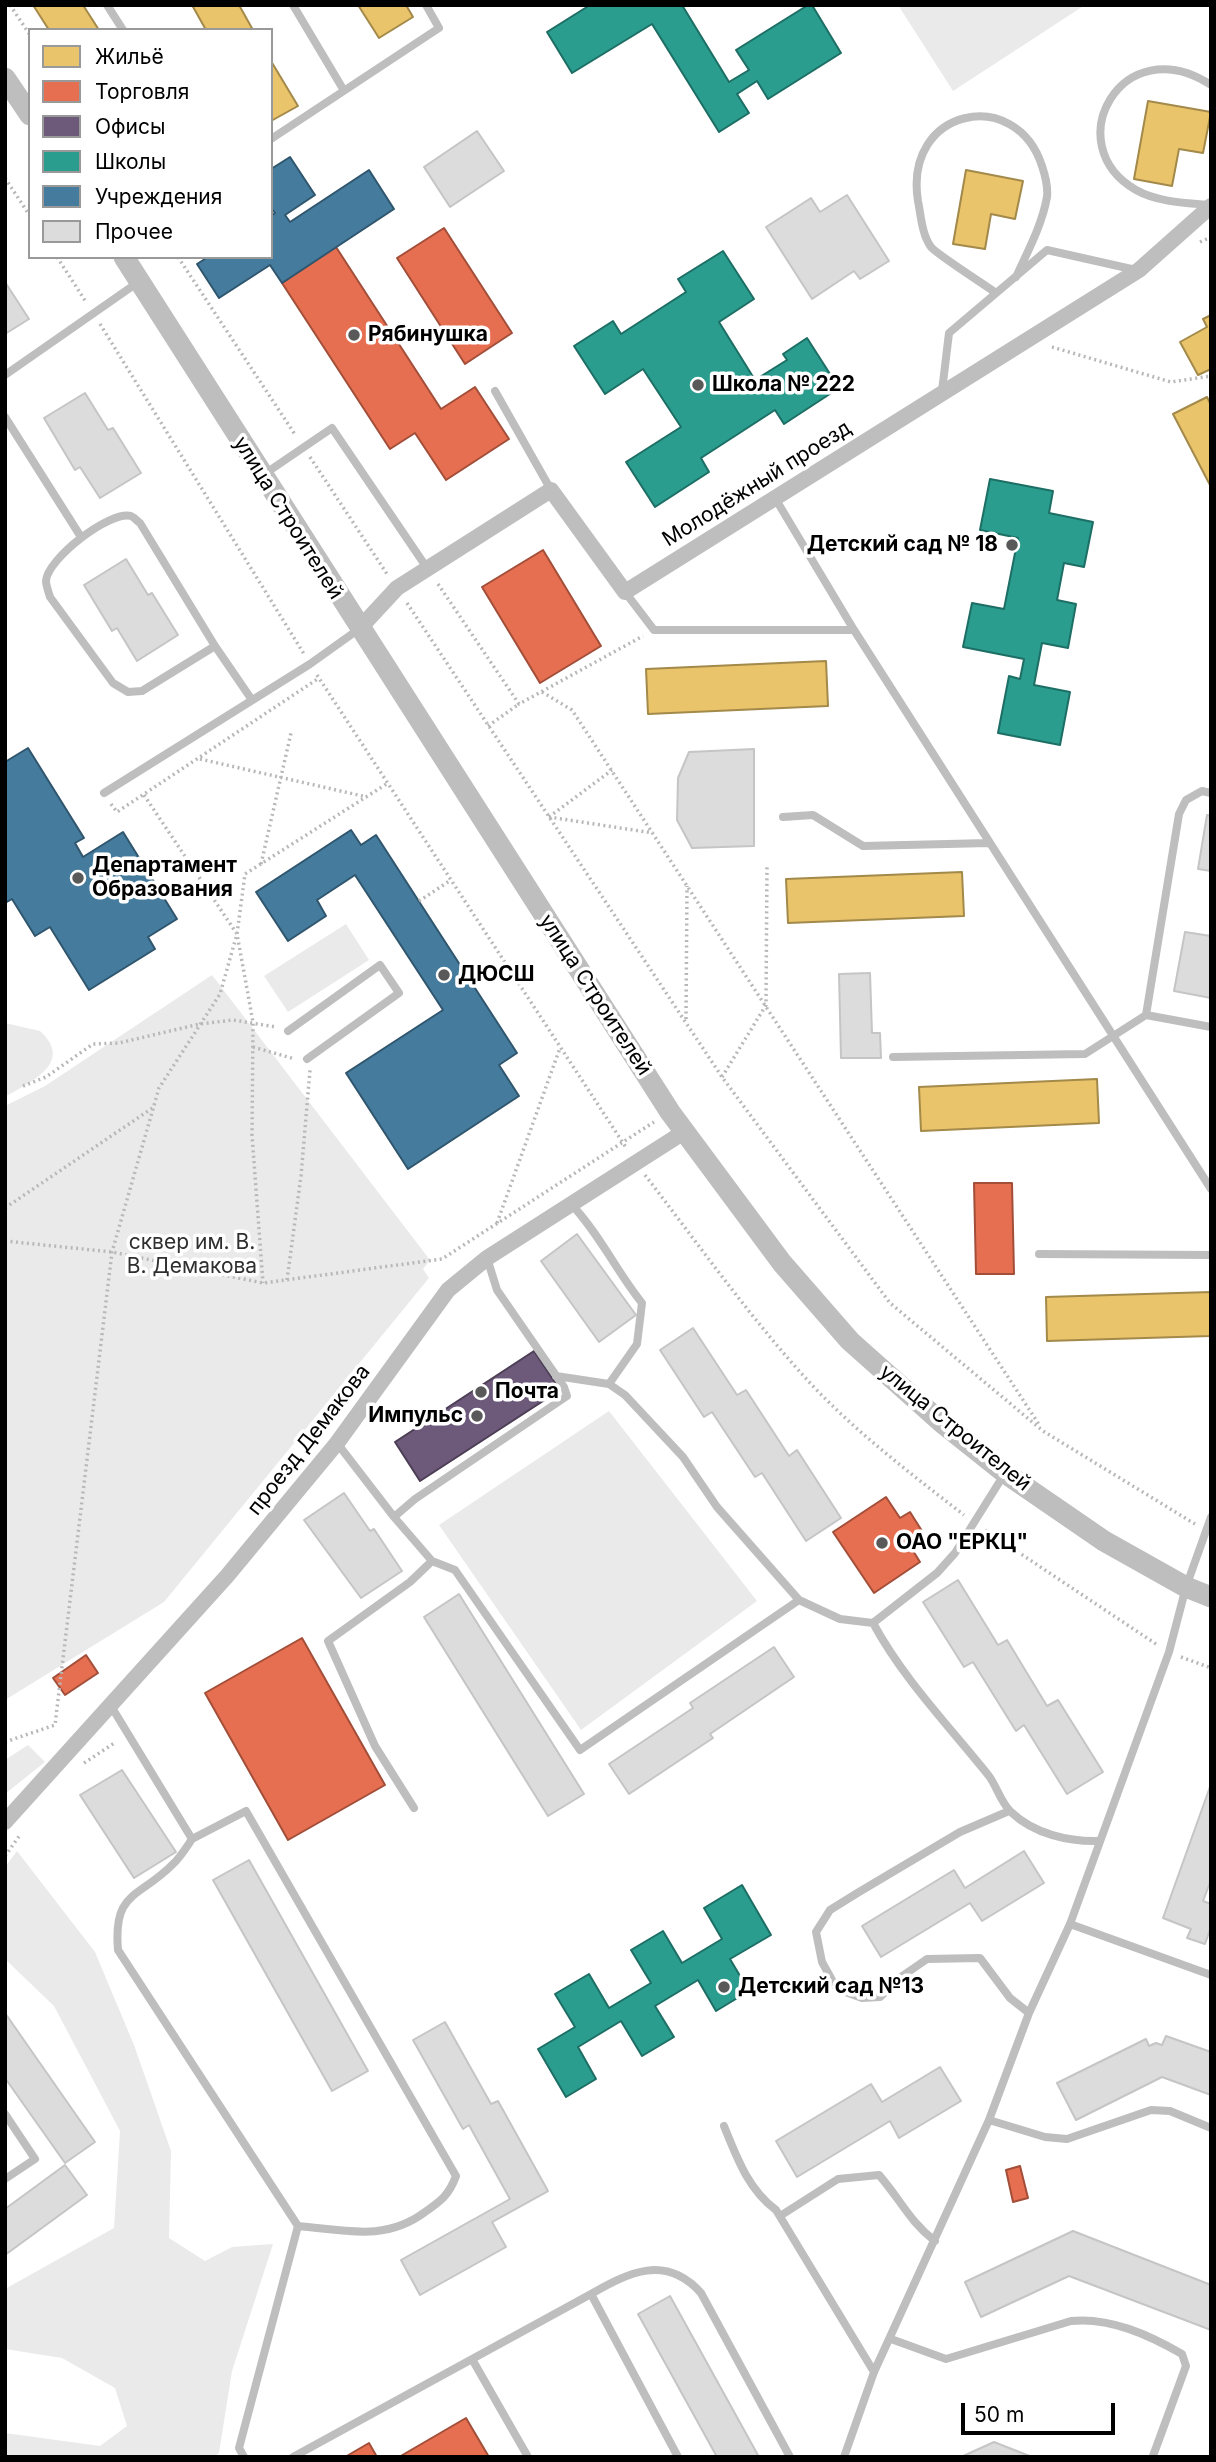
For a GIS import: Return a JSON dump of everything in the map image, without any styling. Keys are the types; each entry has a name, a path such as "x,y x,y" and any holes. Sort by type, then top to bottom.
{"street":[{"path":"5,78 28,112"},
{"name":"Молодёжный проезд","path":"625,593 942,391 1139,271 1211,206"},
{"name":"улица Строителей","path":"125,259 359,629 684,1132 782,1263 850,1341 941,1422 1005,1473 1104,1541 1186,1587 1211,1597"},
{"path":"359,629 397,588 551,490 625,593"},
{"name":"проезд Демакова","path":"5,1822 227,1577 337,1443 449,1290 487,1258 684,1132"}],"lane":[{"path":"107,5 121,28"},
{"path":"293,5 343,89"},
{"path":"273,138 439,28 426,5"},
{"path":"1211,85 1182,70 1161,68 1141,72 1123,83 1109,100 1101,121 1101,142 1108,163 1121,180 1139,192 1175,202 1211,206"},
{"path":"996,293 932,249 922,224 915,180 918,159 929,140 945,126 965,118 987,117 1007,122 1025,134 1037,152 1044,172 1048,195 1036,233 1016,276"},
{"path":"942,391 949,332 1047,250 1139,271"},
{"path":"5,375 139,281"},
{"path":"495,391 551,490"},
{"path":"5,417 81,537"},
{"path":"262,476 332,428 427,568"},
{"path":"775,498 854,630 1211,1189"},
{"path":"215,646 142,691 128,692 113,683 50,597 46,582 51,565 81,537 119,517 131,516 140,523 252,701"},
{"path":"625,593 654,630 854,630"},
{"path":"104,793 310,664 359,629"},
{"path":"1146,1016 1179,814 1186,800 1202,791 1211,793"},
{"path":"783,817 813,815 863,846 989,843"},
{"path":"288,1031 380,965 400,993 305,1061"},
{"path":"893,1057 1084,1054 1146,1016 1211,1027"},
{"path":"572,1205 587,1222 626,1284 642,1303 637,1344 609,1384"},
{"path":"1039,1255 1211,1255"},
{"path":"394,1517 415,1499 566,1395 556,1376 496,1290 487,1258"},
{"path":"556,1376 609,1384 625,1395 683,1457 718,1507 799,1600 840,1619 873,1623 937,1573 974,1523 1005,1473"},
{"path":"337,1443 432,1561 454,1570 580,1750 799,1600"},
{"path":"844,2457 874,2372 989,2120 1029,2013 1070,1924 1169,1652 1186,1587 1211,1517"},
{"path":"414,1808 375,1746 328,1642 410,1583 432,1561"},
{"path":"873,1623 917,1693 943,1719 992,1779 1009,1811 1031,1827 1056,1836 1083,1842 1100,1841"},
{"path":"111,1706 192,1839"},
{"path":"244,2457 239,2448 298,2226 118,1950 119,1914 131,1895 172,1866 192,1839 246,1811 456,2176 449,2195 407,2225 382,2233 298,2226"},
{"path":"1009,1811 960,1832 830,1910 816,1932 822,1962 837,1989 862,1998 880,1997 901,1977 927,1959 980,1958 1010,1998 1029,2013"},
{"path":"1070,1924 1211,1974"},
{"path":"989,2120 1045,2137 1067,2138 1151,2109 1170,2111 1211,2128"},
{"path":"5,2114 35,2159 5,2179"},
{"path":"724,2126 749,2181 780,2217 874,2372"},
{"path":"780,2217 838,2179 879,2175 897,2196 914,2225 935,2241"},
{"path":"293,2457 626,2274 647,2270 669,2272 690,2281 701,2293 790,2457"},
{"path":"591,2294 678,2457"},
{"path":"891,2339 946,2359 1072,2321 1089,2319 1107,2322 1169,2347 1182,2354 1186,2366 1153,2456"},
{"path":"472,2358 528,2457"}],"path":[{"path":"10,5 28,32"},
{"path":"5,178 28,213"},
{"path":"58,259 310,664 635,1163 738,1296 811,1384 881,1450 974,1523 1169,1652 1211,1668"},
{"path":"179,259 722,1077 890,1303 1043,1431 1206,1531"},
{"path":"1026,339 1171,382 1211,376"},
{"path":"427,568 519,704"},
{"path":"488,726 519,704 654,630"},
{"path":"104,793 117,812 319,678"},
{"path":"542,692 572,710 1043,1431"},
{"path":"261,864 291,733"},
{"path":"200,758 367,797"},
{"path":"549,817 612,771"},
{"path":"5,1742 55,1725 112,1251 159,1088 220,994 237,934 245,874 388,783"},
{"path":"144,795 237,934 253,1021 252,1135 263,1283"},
{"path":"549,817 653,833"},
{"path":"722,1077 766,1005 767,864"},
{"path":"419,901 451,880"},
{"path":"685,1021 687,884"},
{"path":"23,1086 46,1077 93,1044 119,1042 200,1024 253,1021 288,1031"},
{"path":"253,1047 305,1061 311,1078 302,1176 287,1280"},
{"path":"497,1223 561,1048"},
{"path":"5,1208 155,1107"},
{"path":"5,1241 112,1251 263,1283 442,1259 658,1120"}],"green space":[{"path":"898,5 1085,5 953,91"},
{"path":"346,924 369,960 288,1012 264,976"},
{"name":"сквер им. В. В. Демакова","path":"212,975 430,1260 423,1269 429,1278 164,1602 5,1700 5,1106 45,1086"},
{"path":"5,1023 40,1031 50,1042 53,1053 45,1070 5,1097"},
{"path":"609,1411 757,1601 581,1730 439,1525"},
{"path":"28,1745 45,1762 5,1794 5,1760"},
{"path":"17,1851 95,1952 134,2045 171,2151 169,2238 205,2261 232,2247 273,2244 232,2371 219,2453 214,2457 5,2457 5,2433 100,2446 127,2426 115,2388 62,2358 5,2349 5,2289 114,2228 120,2131 54,2006 5,1959 5,1867"}],"building: Жильё":[{"path":"33,5 83,5 98,28 48,28"},
{"path":"192,5 239,5 252,28 205,28"},
{"path":"358,5 406,5 413,17 379,38"},
{"path":"273,64 298,106 273,120"},
{"path":"1148,101 1211,112 1203,153 1179,149 1172,186 1134,179"},
{"path":"966,170 1023,181 1015,219 991,214 985,249 953,244"},
{"path":"1211,315 1211,369 1198,375 1180,342 1207,327 1203,319"},
{"path":"1207,397 1211,405 1211,487 1173,414"},
{"path":"826,661 828,706 648,714 646,669"},
{"path":"962,872 964,916 788,923 786,879"},
{"path":"1097,1079 1099,1123 921,1131 919,1087"},
{"path":"1211,1292 1211,1336 1047,1341 1046,1297"}],"building: Торговля":[{"path":"444,228 512,333 465,364 397,258"},
{"name":"Рябинушка","path":"336,247 441,409 475,387 509,439 446,480 415,433 390,449 282,283"},
{"path":"543,550 601,646 540,683 482,587"},
{"path":"974,1183 1012,1183 1014,1274 976,1274"},
{"path":"886,1497 900,1518 910,1512 922,1531 907,1541 920,1562 874,1593 833,1532"},
{"path":"302,1638 385,1785 288,1840 205,1693"},
{"path":"86,1655 98,1673 65,1695 53,1678"},
{"path":"1020,2166 1028,2198 1013,2202 1006,2170"},
{"path":"466,2418 489,2457 399,2457"},
{"path":"369,2443 377,2457 345,2457"}],"building: Офисы":[{"name":"Импульс","path":"534,1351 560,1390 420,1481 395,1442"}],"building: Школы":[{"path":"590,5 682,5 729,82 749,70 736,50 808,5 812,5 841,53 768,99 757,81 737,94 749,113 719,132 652,24 572,73 547,32"},
{"path":"723,251 754,299 719,322 755,380 787,360 783,354 807,338 839,388 784,424 775,410 701,458 709,472 655,507 626,462 681,427 643,369 605,394 574,346 613,321 621,334 686,292 678,279"},
{"path":"990,479 1053,491 1049,513 1093,522 1084,567 1064,563 1057,600 1076,604 1068,648 1042,643 1034,685 1070,692 1060,745 998,733 1009,676 1020,679 1024,659 963,647 972,603 1004,609 1018,538 980,530"},
{"name":"Детский сад №13","path":"742,1885 771,1935 730,1959 749,1991 716,2011 698,1980 655,2006 674,2037 642,2056 621,2021 578,2047 596,2079 566,2097 538,2049 575,2027 555,1994 589,1974 609,2008 651,1983 631,1950 663,1931 682,1963 722,1939 704,1908"}],"building: Учреждения":[{"path":"290,157 315,195 285,215 290,222 369,170 394,209 282,283 270,265 219,298 197,264 205,259 273,259 273,168"},
{"name":"Департамент Образования","path":"28,748 84,838 75,843 83,857 123,832 177,919 148,937 155,949 89,990 50,927 35,936 12,899 5,903 5,762"},
{"name":"ДЮСШ","path":"351,830 361,845 376,835 517,1053 499,1065 519,1096 408,1169 346,1073 443,1010 355,875 317,900 326,916 288,941 256,892"}],"building: Прочее":[{"path":"477,131 504,171 450,207 424,167"},
{"path":"847,195 889,261 860,279 854,271 812,299 766,227 811,198 820,212"},
{"path":"5,282 29,319 5,334"},
{"path":"85,393 108,430 113,428 141,473 100,498 80,467 75,470 44,418"},
{"path":"126,559 148,595 152,593 178,635 137,661 117,628 112,631 84,585"},
{"path":"754,749 754,846 692,848 677,820 678,778 689,752"},
{"path":"1207,815 1211,816 1211,871 1198,869"},
{"path":"1185,932 1211,936 1211,998 1174,991"},
{"path":"870,973 872,1033 880,1033 881,1058 841,1058 839,974"},
{"path":"577,1234 636,1315 599,1342 541,1261"},
{"path":"693,1328 737,1395 746,1390 789,1456 797,1450 841,1518 806,1541 762,1473 755,1477 712,1412 704,1417 660,1350"},
{"path":"344,1493 370,1531 374,1529 402,1571 361,1598 304,1520"},
{"path":"958,1580 998,1645 1007,1640 1047,1706 1058,1700 1103,1772 1067,1794 1024,1725 1016,1731 973,1662 964,1667 923,1602"},
{"path":"459,1594 584,1794 548,1816 424,1617"},
{"path":"774,1647 794,1677 710,1734 713,1738 629,1794 609,1764 693,1708 690,1703"},
{"path":"122,1770 176,1852 134,1878 80,1795"},
{"path":"1211,1784 1211,1880 1203,1901 1211,1904 1211,1927 1205,1944 1187,1938 1191,1929 1163,1918"},
{"path":"1024,1851 1044,1883 982,1921 970,1903 881,1957 862,1926 954,1870 965,1888"},
{"path":"249,1860 368,2071 332,2091 213,1880"},
{"path":"5,2013 95,2142 65,2163 5,2078"},
{"path":"445,2022 491,2104 498,2101 548,2191 492,2222 506,2247 420,2295 401,2260 510,2199 469,2125 463,2129 413,2040"},
{"path":"1166,2036 1211,2052 1211,2095 1162,2077 1076,2120 1057,2083 1146,2039 1149,2046 1156,2043 1162,2045"},
{"path":"940,2067 961,2101 899,2138 890,2121 797,2177 776,2141 871,2084 882,2102"},
{"path":"65,2165 87,2195 5,2255 5,2209"},
{"path":"1073,2231 1211,2285 1211,2330 1069,2276 981,2317 965,2282"},
{"path":"670,2296 759,2457 717,2457 638,2314"},
{"path":"994,2442 1032,2457 961,2457"}],"place":[{"name":"Рябинушка","path":"354,335"},
{"name":"Школа № 222","path":"698,385"},
{"name":"Детский сад № 18","path":"1012,545"},
{"name":"Департамент Образования","path":"78,878"},
{"name":"ДЮСШ","path":"444,975"},
{"name":"Почта","path":"481,1392"},
{"name":"Импульс","path":"477,1416"},
{"name":"ОАО \"ЕРКЦ\"","path":"882,1543"},
{"name":"Детский сад №13","path":"724,1987"}]}
